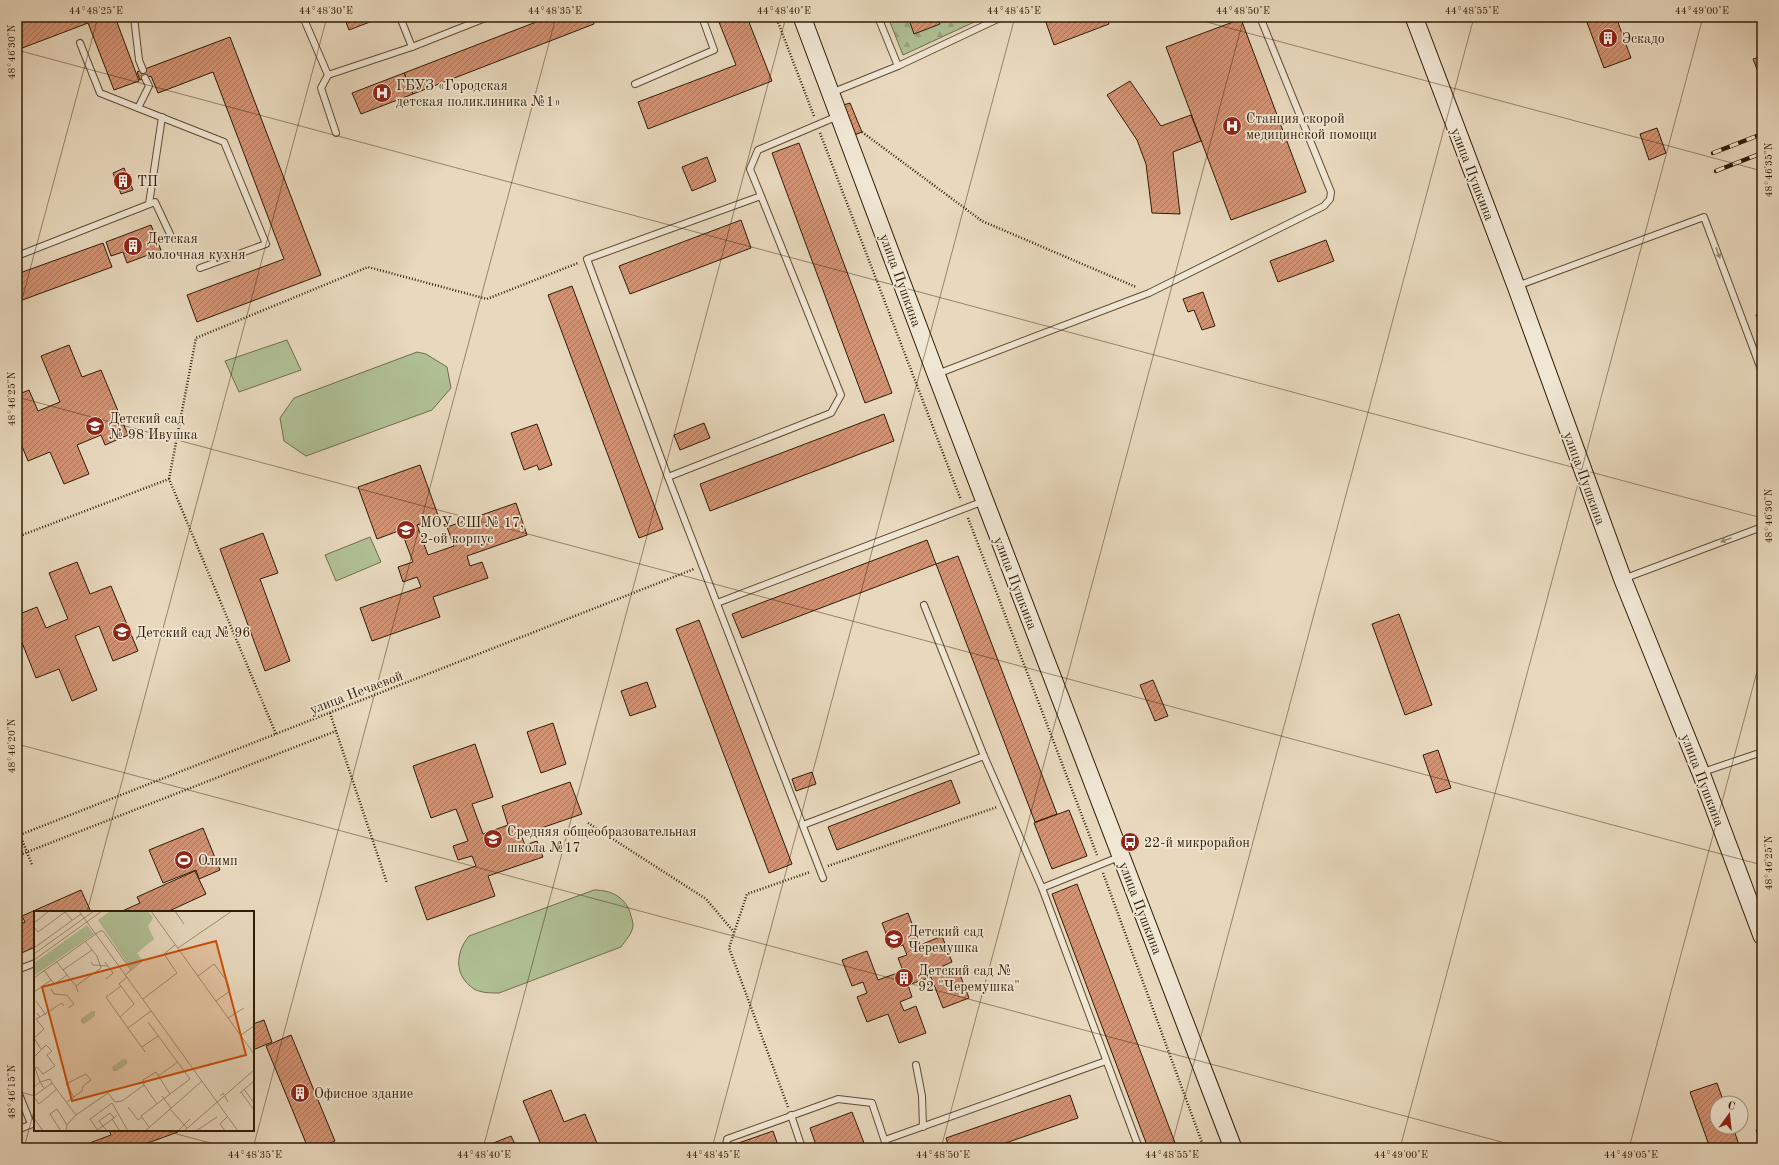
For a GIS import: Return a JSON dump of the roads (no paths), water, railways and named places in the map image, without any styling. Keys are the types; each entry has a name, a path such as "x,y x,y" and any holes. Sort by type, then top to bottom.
{"street":[{"name":"улица Пушкина","path":"802,17 936,374 1233,1148"},
{"name":"улица Пушкина","path":"1414,17 1516,286 1623,580 1701,773 1762,936"}],"lane":[{"path":"134,17 139,60 142,70"},
{"path":"303,17 328,75"},
{"path":"400,17 412,46"},
{"path":"336,133 321,88 328,75 412,46 488,17"},
{"path":"635,84 714,50 702,17"},
{"path":"878,17 898,66"},
{"path":"831,93 898,66 1002,17"},
{"path":"936,374 1148,293 1324,206 1330,199 1330,192 1260,17"},
{"path":"80,43 100,93 224,142 266,244 200,268"},
{"path":"138,108 148,86 145,78"},
{"path":"668,477 831,413 841,395 750,169 758,150 839,115"},
{"path":"149,204 162,117"},
{"path":"761,196 588,259 668,477 823,878"},
{"path":"17,256 155,202 170,234"},
{"path":"1516,286 1704,216 1762,372"},
{"path":"717,603 985,501"},
{"path":"1623,580 1762,527"},
{"path":"924,605 1004,805 1042,888 1139,1148"},
{"path":"1701,773 1762,752"},
{"path":"803,825 984,756"},
{"path":"1042,888 1121,856"},
{"path":"17,970 34,963"},
{"path":"885,1140 1106,1061"},
{"path":"916,1065 922,1096 923,1127"},
{"path":"17,1089 33,1123 17,1130"},
{"path":"726,1148 726,1139 838,1099 872,1103 887,1148"},
{"path":"791,1115 802,1148"}],"railway":[{"path":"1713,153 1762,134"},
{"path":"1716,171 1762,153"}],"place":[{"name":"Эскадо","path":"1608,38"},
{"name":"ГБУЗ «Городская детская поликлиника №1»","path":"382,93"},
{"name":"Станция скорой медицинской помощи","path":"1232,126"},
{"name":"ТП","path":"123,181"},
{"name":"Детская молочная кухня","path":"133,246"},
{"name":"Детский сад № 98 Ивушка","path":"95,426"},
{"name":"МОУ СШ № 17, 2-ой корпус","path":"406,530"},
{"name":"Детский сад № 96","path":"122,632"},
{"name":"Средняя общеобразовательная школа №17","path":"493,839"},
{"name":"22-й микрорайон","path":"1130,842"},
{"name":"Олимп","path":"184,860"},
{"name":"Детский сад Черемушка","path":"894,939"},
{"name":"Детский сад № 92 \"Черемушка\"","path":"904,978"},
{"name":"Офисное здание","path":"300,1093"}]}
